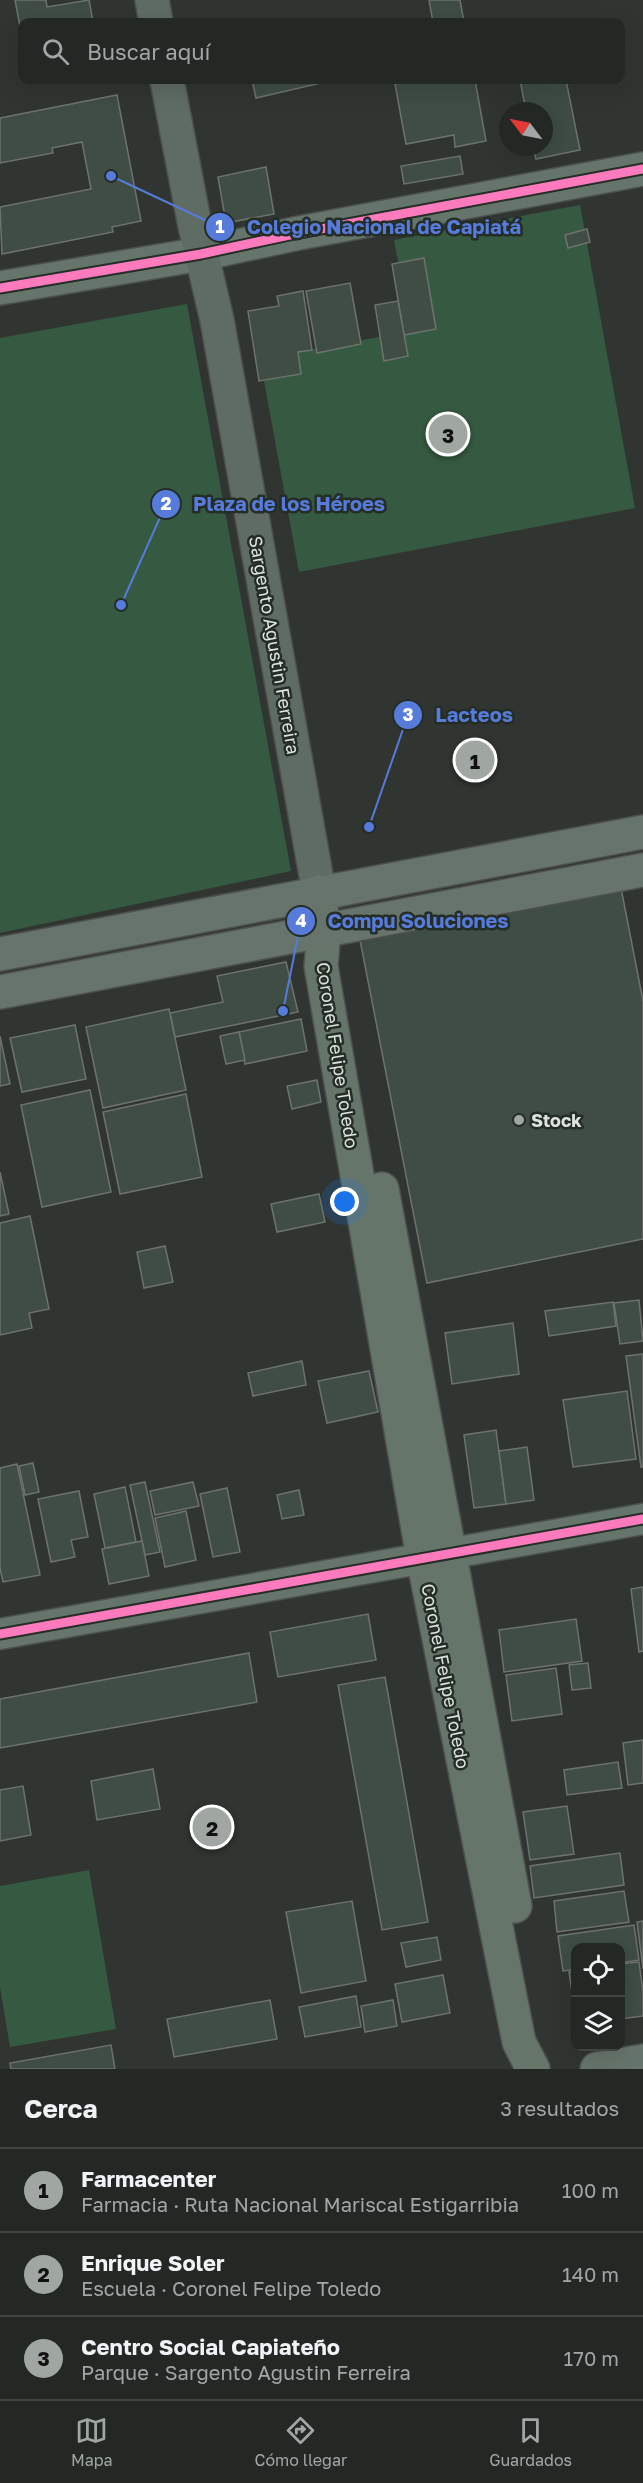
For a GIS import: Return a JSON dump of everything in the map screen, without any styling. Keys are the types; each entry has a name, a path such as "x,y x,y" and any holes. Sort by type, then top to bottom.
{"highway":[{"path":"0,954 643,832"},
{"path":"0,992 643,870"}],"main road":[{"path":"152,0 155,18"},
{"name":"Sargento Agustin Ferreira","path":"168,84 201,254 217,320 319,892"},
{"name":"Coronel Felipe Toledo","path":"319,892 324,931 339,964 436,1556 519,2042 533,2069"},
{"name":"Coronel Felipe Toledo","path":"436,1556 539,2032 538,2069"}],"street":[{"path":"0,288 201,254 299,233 643,169"},
{"path":"0,1634 643,1519"},
{"path":"597,2069 643,2061"}],"green space":[{"path":"580,205 635,508 299,572 260,359 411,331 394,240"},
{"path":"187,304 291,871 0,933 0,338"},
{"path":"89,1870 116,2029 10,2047 0,1987 0,1886"}],"building":[{"path":"15,0 46,0 47,7 89,0 92,18 18,18"},
{"path":"429,0 460,0 463,18 432,18"},
{"path":"253,84 317,84 256,98"},
{"path":"395,84 476,84 486,141 455,147 454,135 406,144"},
{"path":"521,84 567,84 580,150 553,156 553,102 524,102"},
{"path":"117,95 141,221 112,227 113,232 2,254 0,207 91,189 82,142 52,148 53,153 0,163 0,118"},
{"path":"460,156 463,174 404,184 401,166"},
{"path":"535,156 551,156 536,159"},
{"path":"266,167 274,214 226,223 218,177"},
{"path":"587,229 590,242 568,248 565,235"},
{"path":"424,258 436,329 404,335 392,264"},
{"path":"350,283 361,344 317,353 306,291"},
{"path":"303,291 312,350 298,352 301,374 259,381 248,311 279,306 277,296"},
{"path":"398,301 408,356 384,361 375,305"},
{"name":"Stock","path":"621,888 643,1001 643,1239 427,1283 360,940"},
{"path":"286,962 298,1012 175,1037 170,1013 223,1002 217,976"},
{"path":"169,1009 186,1090 103,1108 86,1027"},
{"path":"301,1019 307,1051 245,1064 239,1032"},
{"path":"75,1025 86,1079 22,1092 10,1038"},
{"path":"239,1032 245,1060 226,1064 220,1036"},
{"path":"0,1036 10,1084 0,1086"},
{"path":"317,1080 321,1102 292,1109 287,1086"},
{"path":"90,1090 111,1192 42,1207 21,1105"},
{"path":"186,1094 202,1177 120,1194 103,1112"},
{"path":"0,1172 9,1214 0,1216"},
{"path":"319,1194 325,1222 277,1232 271,1204"},
{"path":"30,1216 49,1309 29,1313 32,1328 0,1335 0,1223"},
{"path":"165,1246 173,1282 144,1288 137,1252"},
{"path":"639,1300 643,1341 620,1344 614,1303"},
{"path":"613,1302 616,1326 549,1336 545,1311"},
{"path":"513,1323 519,1374 452,1384 445,1333"},
{"path":"643,1354 643,1467 641,1467 626,1356"},
{"path":"302,1361 306,1385 253,1396 248,1373"},
{"path":"369,1371 378,1412 327,1423 318,1381"},
{"path":"627,1391 636,1459 573,1467 563,1400"},
{"path":"496,1430 506,1504 474,1508 464,1435"},
{"path":"527,1447 534,1500 506,1504 499,1451"},
{"path":"33,1463 39,1492 25,1495 19,1466"},
{"path":"17,1464 40,1575 3,1582 0,1568 0,1468"},
{"path":"145,1482 160,1552 145,1555 130,1485"},
{"path":"193,1482 199,1506 155,1515 150,1491"},
{"path":"125,1487 136,1542 105,1548 94,1494"},
{"path":"227,1488 240,1552 213,1557 200,1494"},
{"path":"299,1490 304,1515 282,1519 277,1495"},
{"path":"79,1491 88,1537 71,1540 75,1557 51,1562 38,1499"},
{"path":"186,1511 196,1560 165,1567 155,1518"},
{"path":"142,1541 149,1576 109,1584 102,1549"},
{"path":"643,1587 643,1651 639,1652 631,1589"},
{"path":"368,1614 376,1660 278,1677 270,1632"},
{"path":"576,1619 582,1661 504,1672 499,1630"},
{"path":"249,1653 257,1702 0,1748 0,1699"},
{"path":"588,1663 591,1688 572,1690 569,1665"},
{"path":"556,1668 562,1714 512,1721 506,1675"},
{"path":"385,1677 428,1922 382,1930 338,1685"},
{"path":"643,1740 643,1783 628,1785 623,1743"},
{"path":"618,1762 622,1788 567,1795 564,1770"},
{"path":"153,1769 160,1809 97,1820 91,1781"},
{"path":"23,1786 31,1835 0,1841 0,1790"},
{"path":"567,1806 574,1854 530,1860 523,1812"},
{"path":"620,1853 624,1885 534,1898 530,1866"},
{"path":"624,1891 629,1922 557,1932 554,1901"},
{"path":"352,1901 366,1981 301,1993 286,1912"},
{"path":"643,1921 643,1969 637,1922"},
{"path":"634,1925 639,1960 625,1962 625,1943 571,1943 571,1970 563,1971 558,1936"},
{"path":"437,1937 441,1960 406,1967 401,1943"},
{"path":"639,1962 643,1991 643,2016 625,2018 625,1963"},
{"path":"443,1975 450,2013 402,2022 395,1984"},
{"path":"356,1996 361,2027 305,2037 299,2007"},
{"path":"270,2000 277,2039 174,2057 167,2019"},
{"path":"393,2000 397,2026 365,2032 361,2006"},
{"path":"111,2045 115,2069 11,2069 10,2063"}],"cycle path":[{"path":"0,288 201,254 299,233 643,169"},
{"path":"0,1634 643,1519"}],"place":[{"name":"Colegio Nacional de Capiatá","path":"111,176"},
{"name":"Centro Social Capiateño","path":"448,434"},
{"name":"Plaza de los Héroes","path":"121,605"},
{"name":"Farmacenter","path":"475,760"},
{"name":"Lacteos","path":"369,827"},
{"name":"Compu Soluciones","path":"283,1011"},
{"name":"Stock","path":"519,1120"},
{"name":"Enrique Soler","path":"212,1827"}]}
